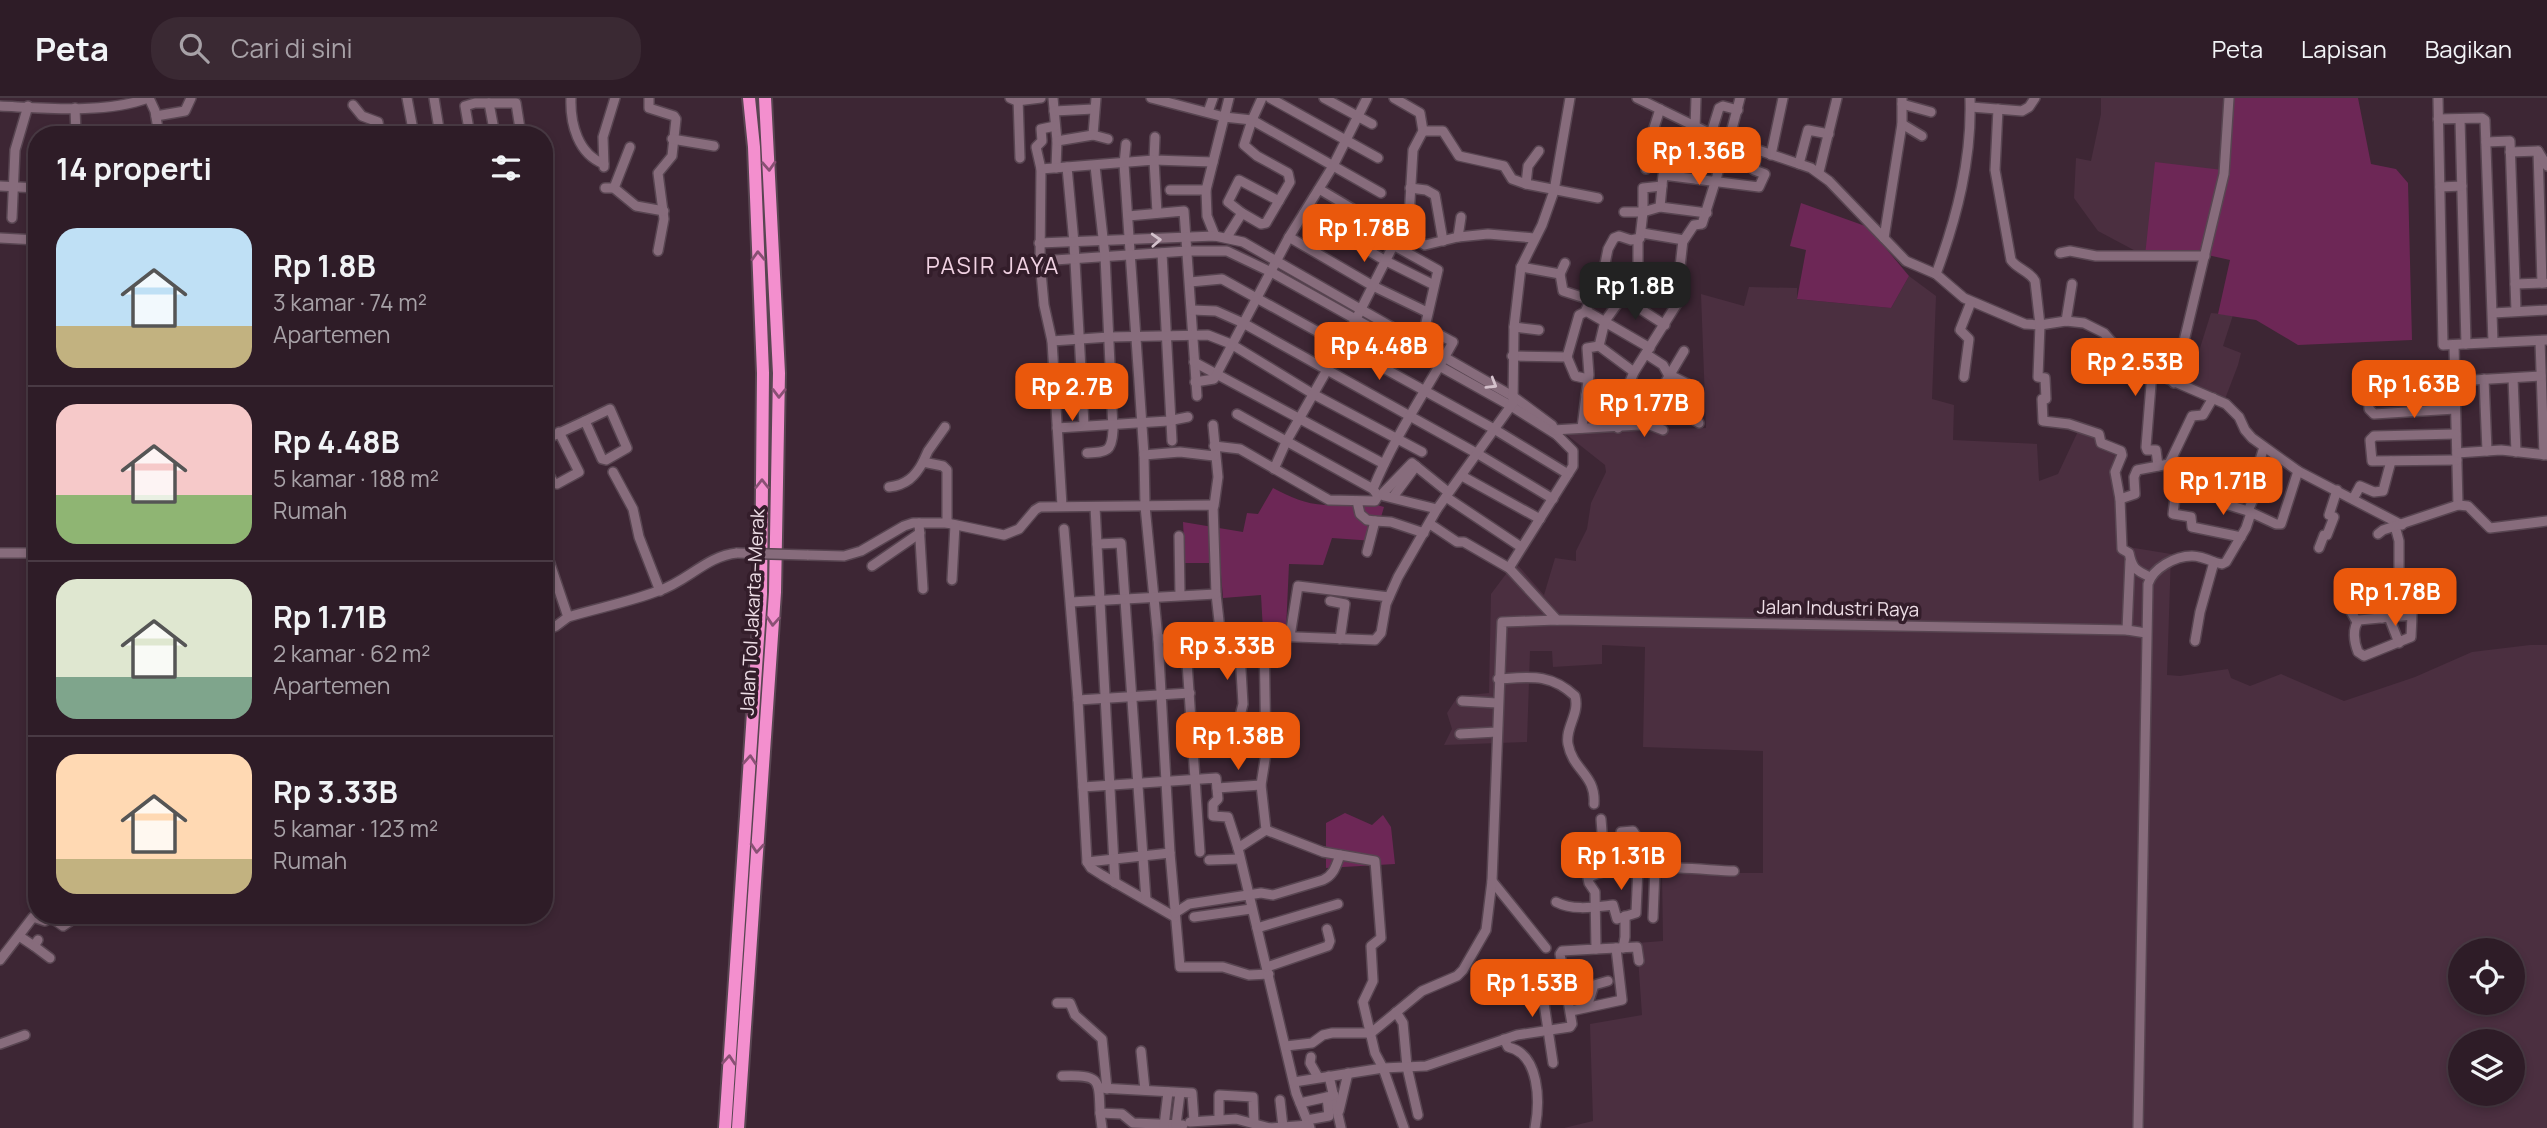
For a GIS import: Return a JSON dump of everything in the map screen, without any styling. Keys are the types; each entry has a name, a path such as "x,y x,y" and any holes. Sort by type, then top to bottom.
{"highway":[{"name":"Jalan Tol Jakarta–Merak","path":"724,1128 761,594 763,373 754,147 749,98"},
{"name":"Jalan Tol Jakarta–Merak","path":"738,1128 775,592 779,373 765,98"}],"street":[{"path":"0,106 60,103 75,108 136,103 148,98 158,126"},
{"path":"156,116 185,111 191,98"},
{"path":"407,98 412,126"},
{"path":"434,98 439,126"},
{"path":"571,98 571,120 581,145 604,167 603,137 615,98"},
{"path":"649,98 649,108 676,117 672,156 658,173 664,211 658,251"},
{"path":"1020,158 1015,99 1041,98"},
{"path":"1053,98 1056,168"},
{"path":"1093,135 1096,98"},
{"path":"1151,98 1224,117 1252,120 1381,193"},
{"path":"1208,112 1213,98"},
{"path":"1215,236 1208,216 1206,190 1229,98"},
{"path":"1262,98 1244,143 1245,148 1290,175 1290,182 1279,201 1264,224 1224,201 1237,181 1241,180 1279,201"},
{"path":"1270,98 1378,159"},
{"path":"1324,98 1372,124"},
{"path":"1195,382 1213,380 1289,237 1333,166 1367,98"},
{"path":"1274,469 1299,418 1400,239 1410,188 1413,150 1423,131 1420,113 1394,98"},
{"path":"1213,425 1218,477 1214,506 1216,594 1220,630 1225,636 1239,637 1379,638 1389,597 1437,509 1513,402 1512,356 1521,267 1542,225 1553,191 1570,98"},
{"path":"1637,98 1651,101 1660,109 1698,129 1819,172 1906,261 1936,274 1971,302 2021,323 2084,323 2104,333 2125,357 2234,410 2245,430 2298,471 2399,525"},
{"path":"1696,98 1700,160 1696,179"},
{"path":"1679,276 1683,240 1695,225 1702,224 1707,213 1740,98"},
{"path":"1771,155 1783,98"},
{"path":"1819,172 1837,98"},
{"path":"1936,274 1952,230 1966,167 1972,119 1970,103 1998,109 2027,109 2035,98"},
{"path":"2174,383 2224,174 2229,98"},
{"path":"2438,98 2443,345 2543,341 2541,376 2545,455 2487,451 2457,456 2372,461 2371,437 2456,434"},
{"path":"1884,238 1902,124 1902,101 1931,112"},
{"path":"489,103 493,126"},
{"path":"468,126 465,106 489,103 516,103 520,126"},
{"path":"353,105 362,116 378,122 379,126"},
{"path":"12,218 15,150 28,106"},
{"path":"1711,134 1719,108 1723,106 1738,110"},
{"path":"75,108 75,126"},
{"path":"1054,111 1094,109"},
{"path":"1646,169 1647,150 1660,109"},
{"path":"1998,109 1995,170 2001,215 2011,260 2034,278 2040,325 2038,377 2045,378 2043,421 2069,424 2099,434 2101,443 2121,451 2122,455 2115,472 2120,499 2122,549 2129,552 2130,561 2127,630"},
{"path":"2438,119 2484,119 2493,342"},
{"path":"2460,119 2466,344"},
{"path":"1902,124 1922,136"},
{"path":"1055,125 1041,129 1042,141 1036,147 1041,169 1040,261 1044,305 1052,341 1062,506"},
{"path":"1799,164 1808,130 1829,134"},
{"path":"1423,131 1443,131 1459,156 1504,166 1512,179 1525,184 1598,198"},
{"path":"1056,141 1093,135 1108,139"},
{"path":"1156,137 1154,160 1157,213"},
{"path":"672,139 715,146"},
{"path":"2486,142 2510,141 2516,311"},
{"path":"1126,144 1124,164 1144,454 1145,506 1158,639 1170,853 1180,967 1223,967 1248,975 1268,971 1328,946 1327,929"},
{"path":"630,147 610,188 636,206 664,211"},
{"path":"1660,207 1663,175 1759,186 1766,174 1754,171 1757,150"},
{"path":"1525,184 1528,166 1539,151"},
{"path":"2510,152 2538,151"},
{"path":"2538,151 2547,166"},
{"path":"2515,284 2545,283 2538,151"},
{"path":"1700,160 1721,157"},
{"path":"1041,169 1154,160 1213,162"},
{"path":"1087,453 1109,449 1113,423 1105,256 1095,166"},
{"path":"1067,167 1084,425"},
{"path":"0,186 28,188"},
{"path":"1599,346 1605,321 1638,275 1643,188 1662,186"},
{"path":"2440,187 2462,186"},
{"path":"1410,188 1426,190 1436,195 1443,241"},
{"path":"1319,189 1400,239 1438,270 1427,312 1426,327 1453,342 1409,416 1373,489"},
{"path":"1170,190 1206,190"},
{"path":"1624,212 1643,212 1660,207 1707,213"},
{"path":"1128,216 1184,211 1197,396"},
{"path":"1227,237 1242,213"},
{"path":"1304,213 1434,285"},
{"path":"1458,237 1461,216"},
{"path":"1400,239 1426,245 1458,237 1503,234 1534,238"},
{"path":"1039,243 1215,236 1243,242 1444,356 1513,402 1554,432 1573,451 1575,459 1509,568"},
{"path":"1588,379 1575,376 1567,357 1579,315 1586,311 1603,274 1612,241 1619,236 1631,240 1640,236 1683,240"},
{"path":"1289,237 1373,286 1427,312"},
{"path":"0,238 28,240"},
{"path":"1236,254 1243,242"},
{"path":"1040,261 1187,251 1222,250 1236,254 1438,367 1513,402"},
{"path":"2060,253 2070,251 2096,256 2205,256"},
{"path":"1162,253 1172,441"},
{"path":"1564,263 1560,274 1563,291 1591,300"},
{"path":"1521,267 1560,274"},
{"path":"1618,428 1634,372 1678,301 1665,289 1638,275"},
{"path":"1190,282 1219,278 1494,429 1568,474"},
{"path":"2066,321 2072,284"},
{"path":"1622,297 1665,324"},
{"path":"1964,377 1969,338 1960,330 1971,302"},
{"path":"1192,310 1216,311 1243,323 1478,454 1553,499"},
{"path":"2493,313 2547,310"},
{"path":"1586,311 1648,351 1670,374 1698,389"},
{"path":"1514,327 1538,330"},
{"path":"1052,341 1208,335 1231,344 1313,394 1422,452"},
{"path":"2454,345 2458,505"},
{"path":"1583,428 1588,379 1587,348 1599,346 1634,372"},
{"path":"1554,432 1637,426 1642,422 1684,351"},
{"path":"1512,356 1567,357"},
{"path":"2095,365 2107,374 2113,374 2125,357"},
{"path":"1194,362 1217,372 1400,474"},
{"path":"2152,372 2146,447 2147,450 2156,450 2158,466"},
{"path":"2455,410 2374,414 2369,411 2368,391 2372,386 2541,376"},
{"path":"2513,378 2516,452"},
{"path":"2484,379 2487,451"},
{"path":"1586,395 1623,404"},
{"path":"1656,396 1699,423"},
{"path":"2169,464 2192,415 2202,416 2213,398"},
{"path":"553,435 610,409 626,449 604,460 585,421"},
{"path":"1144,454 1240,449 1329,500 1376,500 1378,496 1373,489 1237,414"},
{"path":"1057,428 1188,417"},
{"path":"1642,422 1663,430"},
{"path":"889,487 908,482 945,427"},
{"path":"553,482 556,484 579,472 559,432"},
{"path":"2138,1128 2146,633 2150,577 2170,562 2184,556 2194,555 2224,564 2241,537 2257,490 2256,473 2264,447"},
{"path":"2353,499 2360,486 2383,491 2391,461"},
{"path":"923,462 943,466 947,470 952,580"},
{"path":"1437,509 1384,496 1383,493 1409,463 1521,547"},
{"path":"2120,499 2135,494 2135,472 2169,464"},
{"path":"2169,464 2178,472 2185,471 2208,480 2228,477 2237,484 2257,490"},
{"path":"1393,497 1416,466"},
{"path":"2225,505 2281,524 2298,471"},
{"path":"613,472 633,509 639,537 660,591"},
{"path":"2178,472 2173,513 2191,517 2192,527 2241,537"},
{"path":"1462,476 1540,519"},
{"path":"2319,548 2334,517 2329,515 2337,490"},
{"path":"1357,501 1360,514 1367,520 1391,522 1424,533"},
{"path":"2378,534 2458,505 2468,506 2490,528 2547,521"},
{"path":"553,627 568,617 660,591 688,577 716,556 737,552 844,556 861,551 904,526 919,523 951,524 1004,535 1019,529 1038,508 1214,506"},
{"path":"1095,507 1115,883"},
{"path":"1367,552 1375,521"},
{"path":"919,523 923,589"},
{"path":"1430,524 1457,542 1464,542 1509,568 1557,620"},
{"path":"2399,525 2399,583 2413,592 2445,594"},
{"path":"1064,529 1078,700 1087,862 1091,868 1115,883 1175,915"},
{"path":"872,566 920,533"},
{"path":"1178,536 1180,595"},
{"path":"1097,544 1121,543 1146,900"},
{"path":"0,553 28,553"},
{"path":"2130,561 2138,571 2150,577"},
{"path":"2195,641 2214,562"},
{"path":"553,573 568,617"},
{"path":"1290,636 1298,586 1389,597"},
{"path":"2346,603 2357,622 2356,648 2361,655 2399,643 2412,635 2413,592"},
{"path":"1071,602 1216,594"},
{"path":"2383,596 2386,618 2399,643"},
{"path":"1330,601 1346,606 1340,639"},
{"path":"2357,622 2412,615"},
{"name":"Jalan Industri Raya","path":"1371,1033 1422,991 1457,976 1486,930 1492,881 1502,622 1557,620 2127,630 2146,633"},
{"path":"1264,636 1266,753 1261,785 1266,830"},
{"path":"1231,732 1243,704 1239,637"},
{"path":"1158,639 1185,643 1191,693 1200,852"},
{"path":"1498,680 1534,676 1566,687 1575,696 1576,713 1567,737 1568,745 1575,762 1593,785 1594,804"},
{"path":"1078,700 1191,693"},
{"path":"1462,701 1497,703"},
{"path":"1460,734 1497,732"},
{"path":"1083,787 1216,778 1218,799 1213,804 1213,816 1228,817 1238,848 1294,1082 1309,1124"},
{"path":"1217,788 1261,785"},
{"path":"1601,819 1605,872"},
{"path":"1623,869 1621,828 1635,834"},
{"path":"1238,848 1266,830"},
{"path":"1266,830 1323,852 1375,861 1381,940 1371,946 1373,981 1363,1000 1375,1054 1383,1068 1404,1128"},
{"path":"1087,862 1170,853"},
{"path":"1175,915 1189,904 1261,893 1273,895 1330,877 1340,855"},
{"path":"1209,860 1240,859"},
{"path":"1556,902 1570,907 1613,905 1616,919 1638,911 1637,867"},
{"path":"1595,949 1595,892 1588,883 1588,878 1605,872 1637,867 1734,871"},
{"path":"1653,918 1655,868"},
{"path":"1492,881 1546,948"},
{"path":"1257,928 1338,904"},
{"path":"1194,917 1251,909"},
{"path":"1570,1011 1622,1000 1619,948 1626,937 1625,916"},
{"path":"0,960 3,949 19,936 28,924"},
{"path":"19,936 36,943 50,958"},
{"path":"1294,1082 1383,1068 1430,1064 1525,1033 1572,1026 1561,952 1637,947 1639,961"},
{"path":"1539,970 1553,1063"},
{"path":"1587,1007 1594,985 1608,982"},
{"path":"1517,996 1543,993"},
{"path":"1057,1003 1070,1003 1077,1018 1102,1038 1102,1128"},
{"path":"1396,1012 1403,1023 1407,1067 1418,1115"},
{"path":"1286,1046 1312,1043 1323,1035 1332,1033 1371,1033"},
{"path":"0,1044 25,1035"},
{"path":"1504,1039 1508,1047 1519,1050 1529,1063 1537,1094 1535,1128"},
{"path":"1141,1051 1145,1090"},
{"path":"1311,1057 1310,1063 1318,1077"},
{"path":"1341,1128 1339,1111 1348,1073"},
{"path":"1062,1076 1088,1077 1103,1088 1192,1093 1194,1121"},
{"path":"1100,1113 1122,1114 1133,1126 1179,1126 1194,1121 1219,1119 1243,1119 1270,1128 1309,1124 1329,1116 1329,1076"},
{"path":"1164,1126 1168,1092"},
{"path":"1179,1126 1180,1093"},
{"path":"1219,1119 1219,1095 1253,1097 1254,1124"},
{"path":"1300,1103 1330,1096"},
{"path":"1330,1096 1339,1111"},
{"path":"1280,1100 1283,1127"}],"shaded area":[{"path":"2101,98 2228,98 2223,170 2145,256 2098,231 2074,198 2076,158 2091,161 2101,114"},
{"path":"2228,98 2358,98 2371,164 2396,169 2408,183 2412,340 2298,345 2256,320 2218,314 2230,260 2203,254 2145,256 2155,162 2223,170"},
{"path":"1801,203 1868,227 1909,276 1891,308 1797,299 1806,250 1790,246"},
{"path":"1909,276 1936,296 1932,399 1954,405 1953,440 2037,444 2039,481 2058,474 2080,427 2098,433 2099,443 2122,452 2115,470 2122,546 2171,554 2167,675 2180,676 2228,669 2231,678 2250,686 2281,674 2344,701 2415,677 2472,652 2547,645 2547,1128 1564,1128 1593,1121 1590,1024 1642,1015 1637,943 1663,941 1662,873 1763,873 1763,751 1643,747 1645,647 1602,645 1602,664 1553,667 1552,651 1530,651 1527,742 1444,745 1452,729 1447,713 1458,696 1489,693 1491,594 1515,562 1544,595 1555,558 1576,561 1576,551 1587,529 1591,503 1606,472 1605,465 1562,431 1706,428 1701,294 1744,306 1749,287 1797,288 1797,299 1891,308"},
{"path":"2211,313 2233,315 2223,346 2241,353 2225,399 2188,386"},
{"path":"1273,488 1311,503 1369,504 1384,507 1374,541 1332,538 1323,565 1289,564 1286,630 1263,631 1261,595 1223,598 1220,563 1185,563 1183,522 1243,532 1247,513 1258,514"},
{"path":"1345,813 1372,825 1383,815 1391,827 1395,864 1326,868 1326,823"}],"district":[{"name":"PASIR JAYA","path":"993,265"}]}
